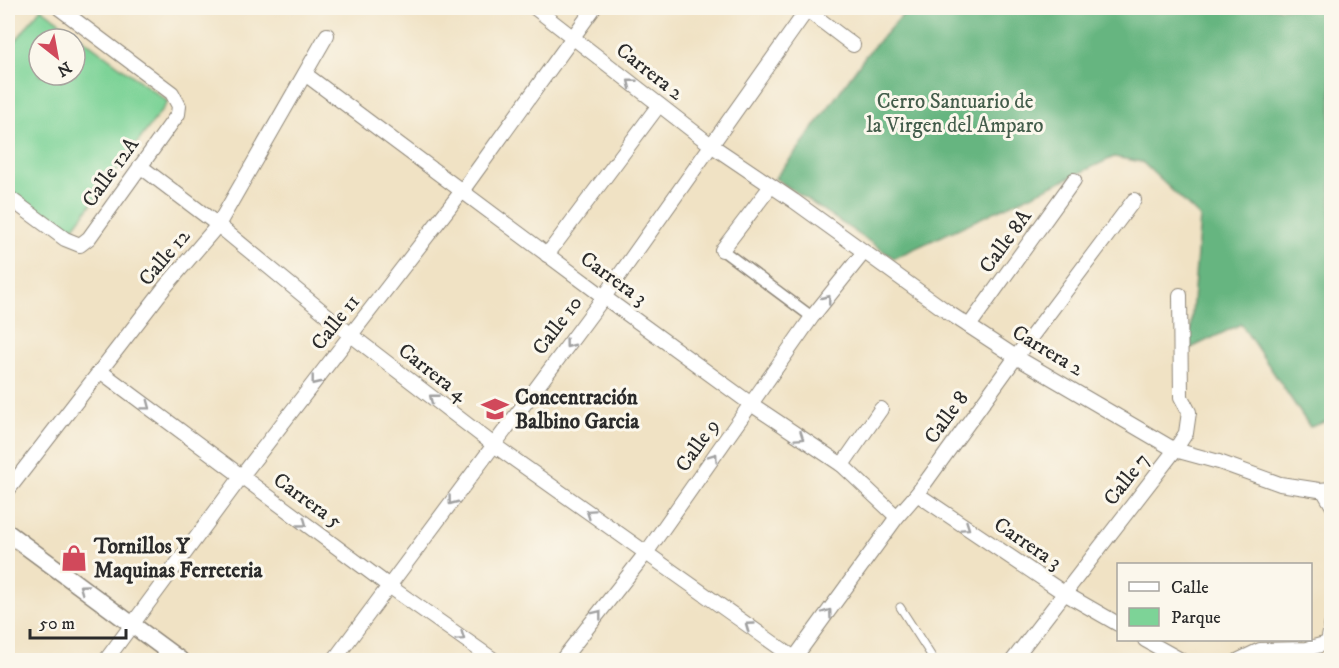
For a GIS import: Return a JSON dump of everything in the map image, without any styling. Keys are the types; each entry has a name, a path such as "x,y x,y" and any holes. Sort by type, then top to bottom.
{"street":[{"name":"Calle 12A","path":"8,197 65,239 80,245 89,238 178,114 179,106 172,93 59,8"},
{"name":"Carrera 2","path":"535,8 711,145 1016,357 1175,450 1219,462 1280,484 1325,490"},
{"name":"Calle 11","path":"106,660 241,477 462,191 594,8"},
{"name":"Calle 10","path":"334,660 604,297 807,9 853,45"},
{"name":"Calle 12","path":"8,490 165,287 218,225 327,35"},
{"name":"Carrera 3","path":"305,74 604,297 751,404 842,465 897,517"},
{"path":"547,255 659,105"},
{"name":"Carrera 4","path":"140,166 218,225 351,335 494,445 795,660"},
{"name":"Calle 8A","path":"969,326 1074,180"},
{"path":"771,186 722,250 812,318"},
{"name":"Calle 8","path":"795,660 897,517 917,494 1134,200"},
{"name":"Calle 9","path":"562,660 646,553 812,318 864,252"},
{"name":"Calle 7","path":"1013,660 1186,433 1189,412 1181,397 1180,295"},
{"name":"Carrera 5","path":"100,371 388,586 494,660"},
{"path":"842,465 880,409"},
{"name":"Carrera 3","path":"917,494 1064,593 1117,623"},
{"path":"8,533 180,660"},
{"path":"1148,641 1181,660"},
{"path":"1239,660 1260,650 1306,649 1328,643"}],"lane":[{"path":"1325,490 1332,512"},
{"path":"1328,643 1332,603"},
{"path":"900,607 933,660"}],"green space":[{"path":"41,8 67,27 27,27 27,87 87,87 87,42 168,102 69,234 8,189 8,51"},
{"name":"Cerro Santuario de la Virgen del Amparo","path":"909,8 1331,8 1331,420 1310,427 1241,324 1189,349 1200,217 1142,162 1114,157 894,258 775,178 866,55"}],"place":[{"name":"Concentración Balbino Garcia","path":"495,409"},
{"name":"Tornillos Y Maquinas Ferreteria","path":"74,558"}]}
